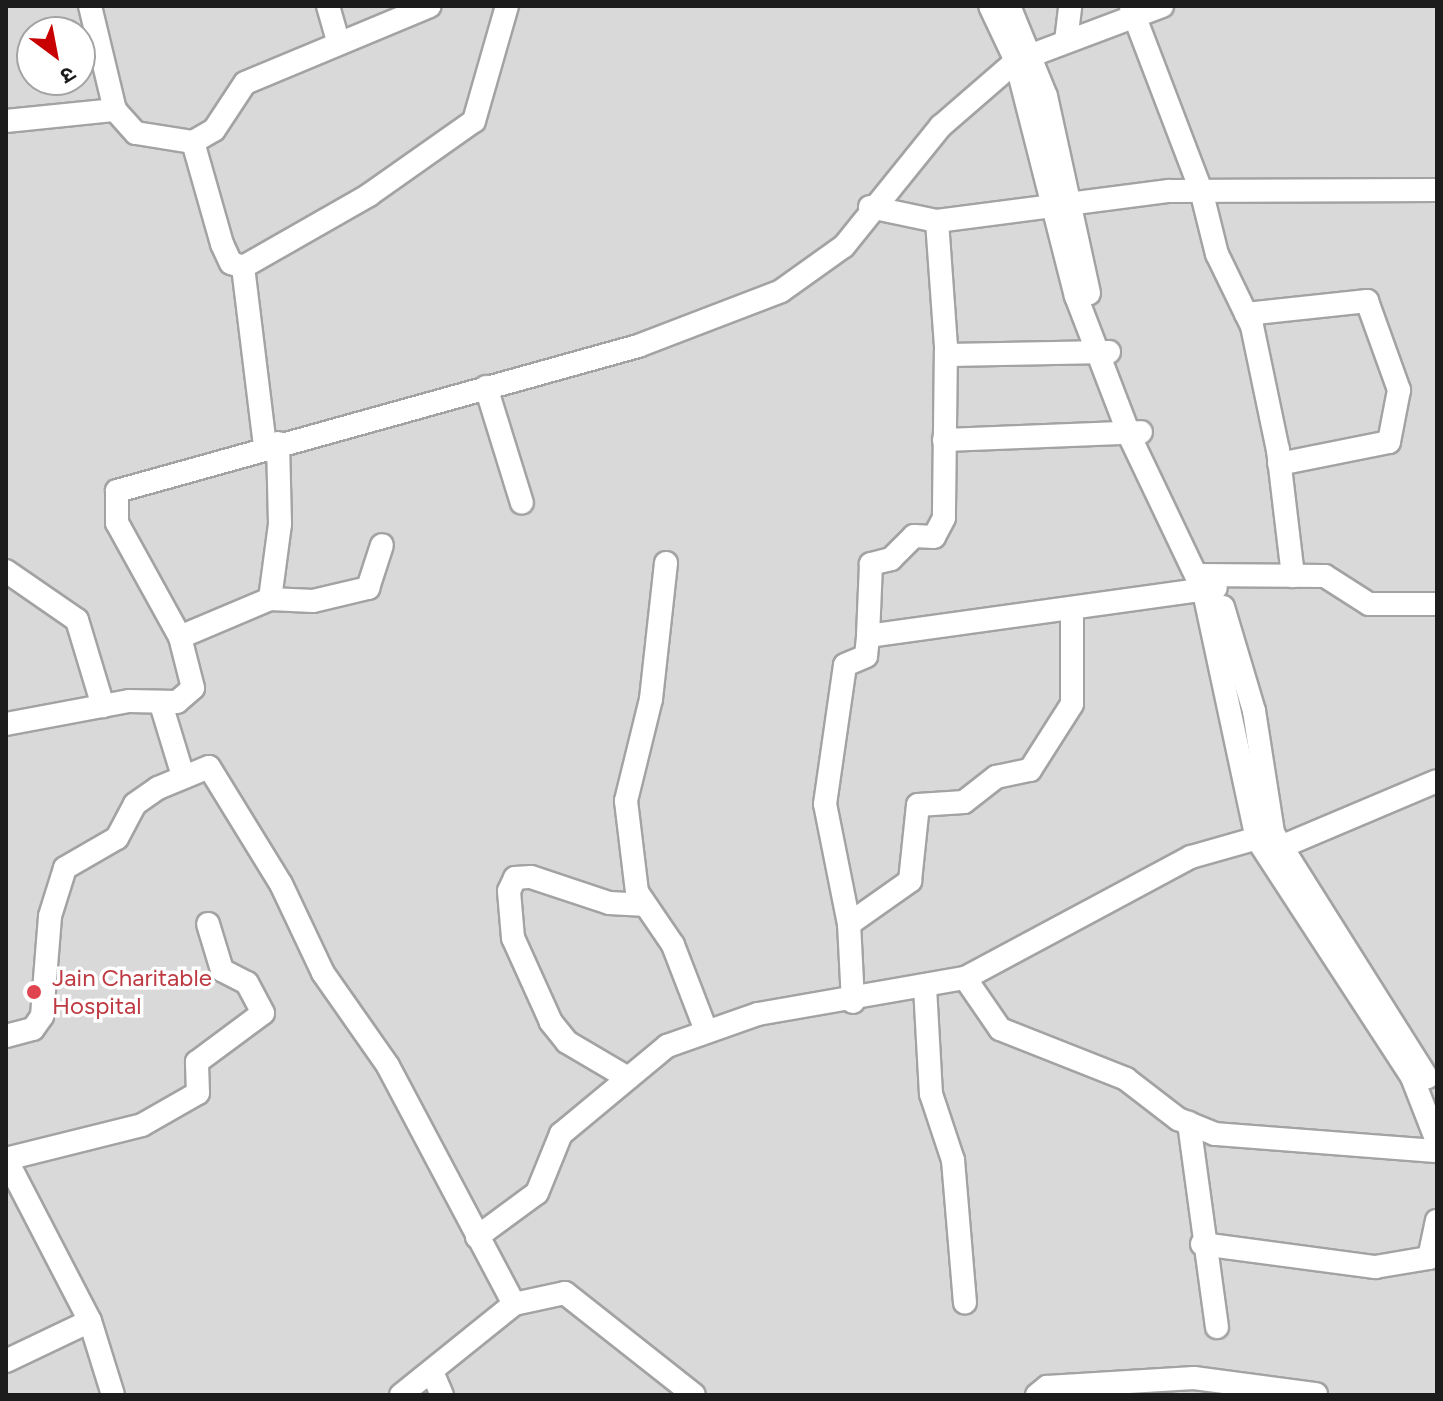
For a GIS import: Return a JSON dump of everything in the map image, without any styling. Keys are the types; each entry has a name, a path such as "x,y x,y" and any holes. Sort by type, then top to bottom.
{"street":[{"path":"90,6 115,110 136,133 193,142 214,130 245,83 430,6"},
{"path":"328,6 338,42"},
{"path":"193,142 222,244 231,263 243,267 369,195 474,121 507,6"},
{"path":"990,6 1024,58"},
{"path":"1009,6 1061,208 1105,352 1136,434 1208,583 1268,843 1412,1077 1437,1141"},
{"path":"1066,41 1070,6"},
{"path":"6,724 103,706 177,702 193,688 180,637 117,523 117,491 271,445 638,346 781,291 844,246 870,207 941,126 1024,58 1133,13 1162,6"},
{"path":"1133,13 1201,190 1217,254 1246,314 1279,464 1293,576"},
{"path":"6,121 115,110"},
{"path":"870,207 937,221 1201,190 1437,190"},
{"path":"853,1002 849,924 825,804 845,665 866,656 871,564 891,559 914,536 940,531 946,355 937,221"},
{"path":"243,267 280,524 270,599"},
{"path":"1246,314 1367,301 1399,390 1389,442 1279,464"},
{"path":"946,355 1105,352"},
{"path":"486,387 522,503"},
{"path":"944,440 1136,434"},
{"path":"180,637 270,599 313,601 368,588 382,545"},
{"path":"666,563 651,699 626,801 642,905 673,945 705,1028"},
{"path":"6,571 77,620 103,706"},
{"path":"868,636 1072,610 1208,583 1293,576 1325,576 1369,604 1437,604"},
{"path":"849,924 910,881 918,805 964,802 996,777 1030,770 1072,704 1072,610"},
{"path":"161,704 183,776"},
{"path":"6,1036 33,1029 42,1016 50,916 65,868 117,838 135,804 200,766 217,775 323,973 388,1066 514,1304"},
{"path":"477,1237 537,1193 552,1146 628,1078 705,1028 853,1002 965,978 1191,857 1268,843 1437,781"},
{"path":"1268,843 1399,1027 1437,1102"},
{"path":"628,1078 567,1042 551,1022 513,938 509,891 515,878 531,877 590,899 642,905"},
{"path":"113,1395 90,1321 6,1159 142,1125 198,1093 197,1062 263,1013 247,983 222,970 208,924"},
{"path":"965,978 1000,1029 1126,1079 1189,1123 1215,1134 1437,1151"},
{"path":"925,987 931,1094 953,1160 965,1302"},
{"path":"1189,1123 1202,1244 1217,1327"},
{"path":"1202,1244 1375,1267 1429,1258 1437,1221"},
{"path":"401,1395 438,1385 514,1304 565,1293 694,1395"},
{"path":"6,1361 90,1321"},
{"path":"1037,1395 1047,1387 1194,1378 1316,1394"}],"shaded area":[{"path":"6,6 1437,6 1437,1395 6,1395"}],"place":[{"name":"Jain Charitable Hospital","path":"34,992"}]}
